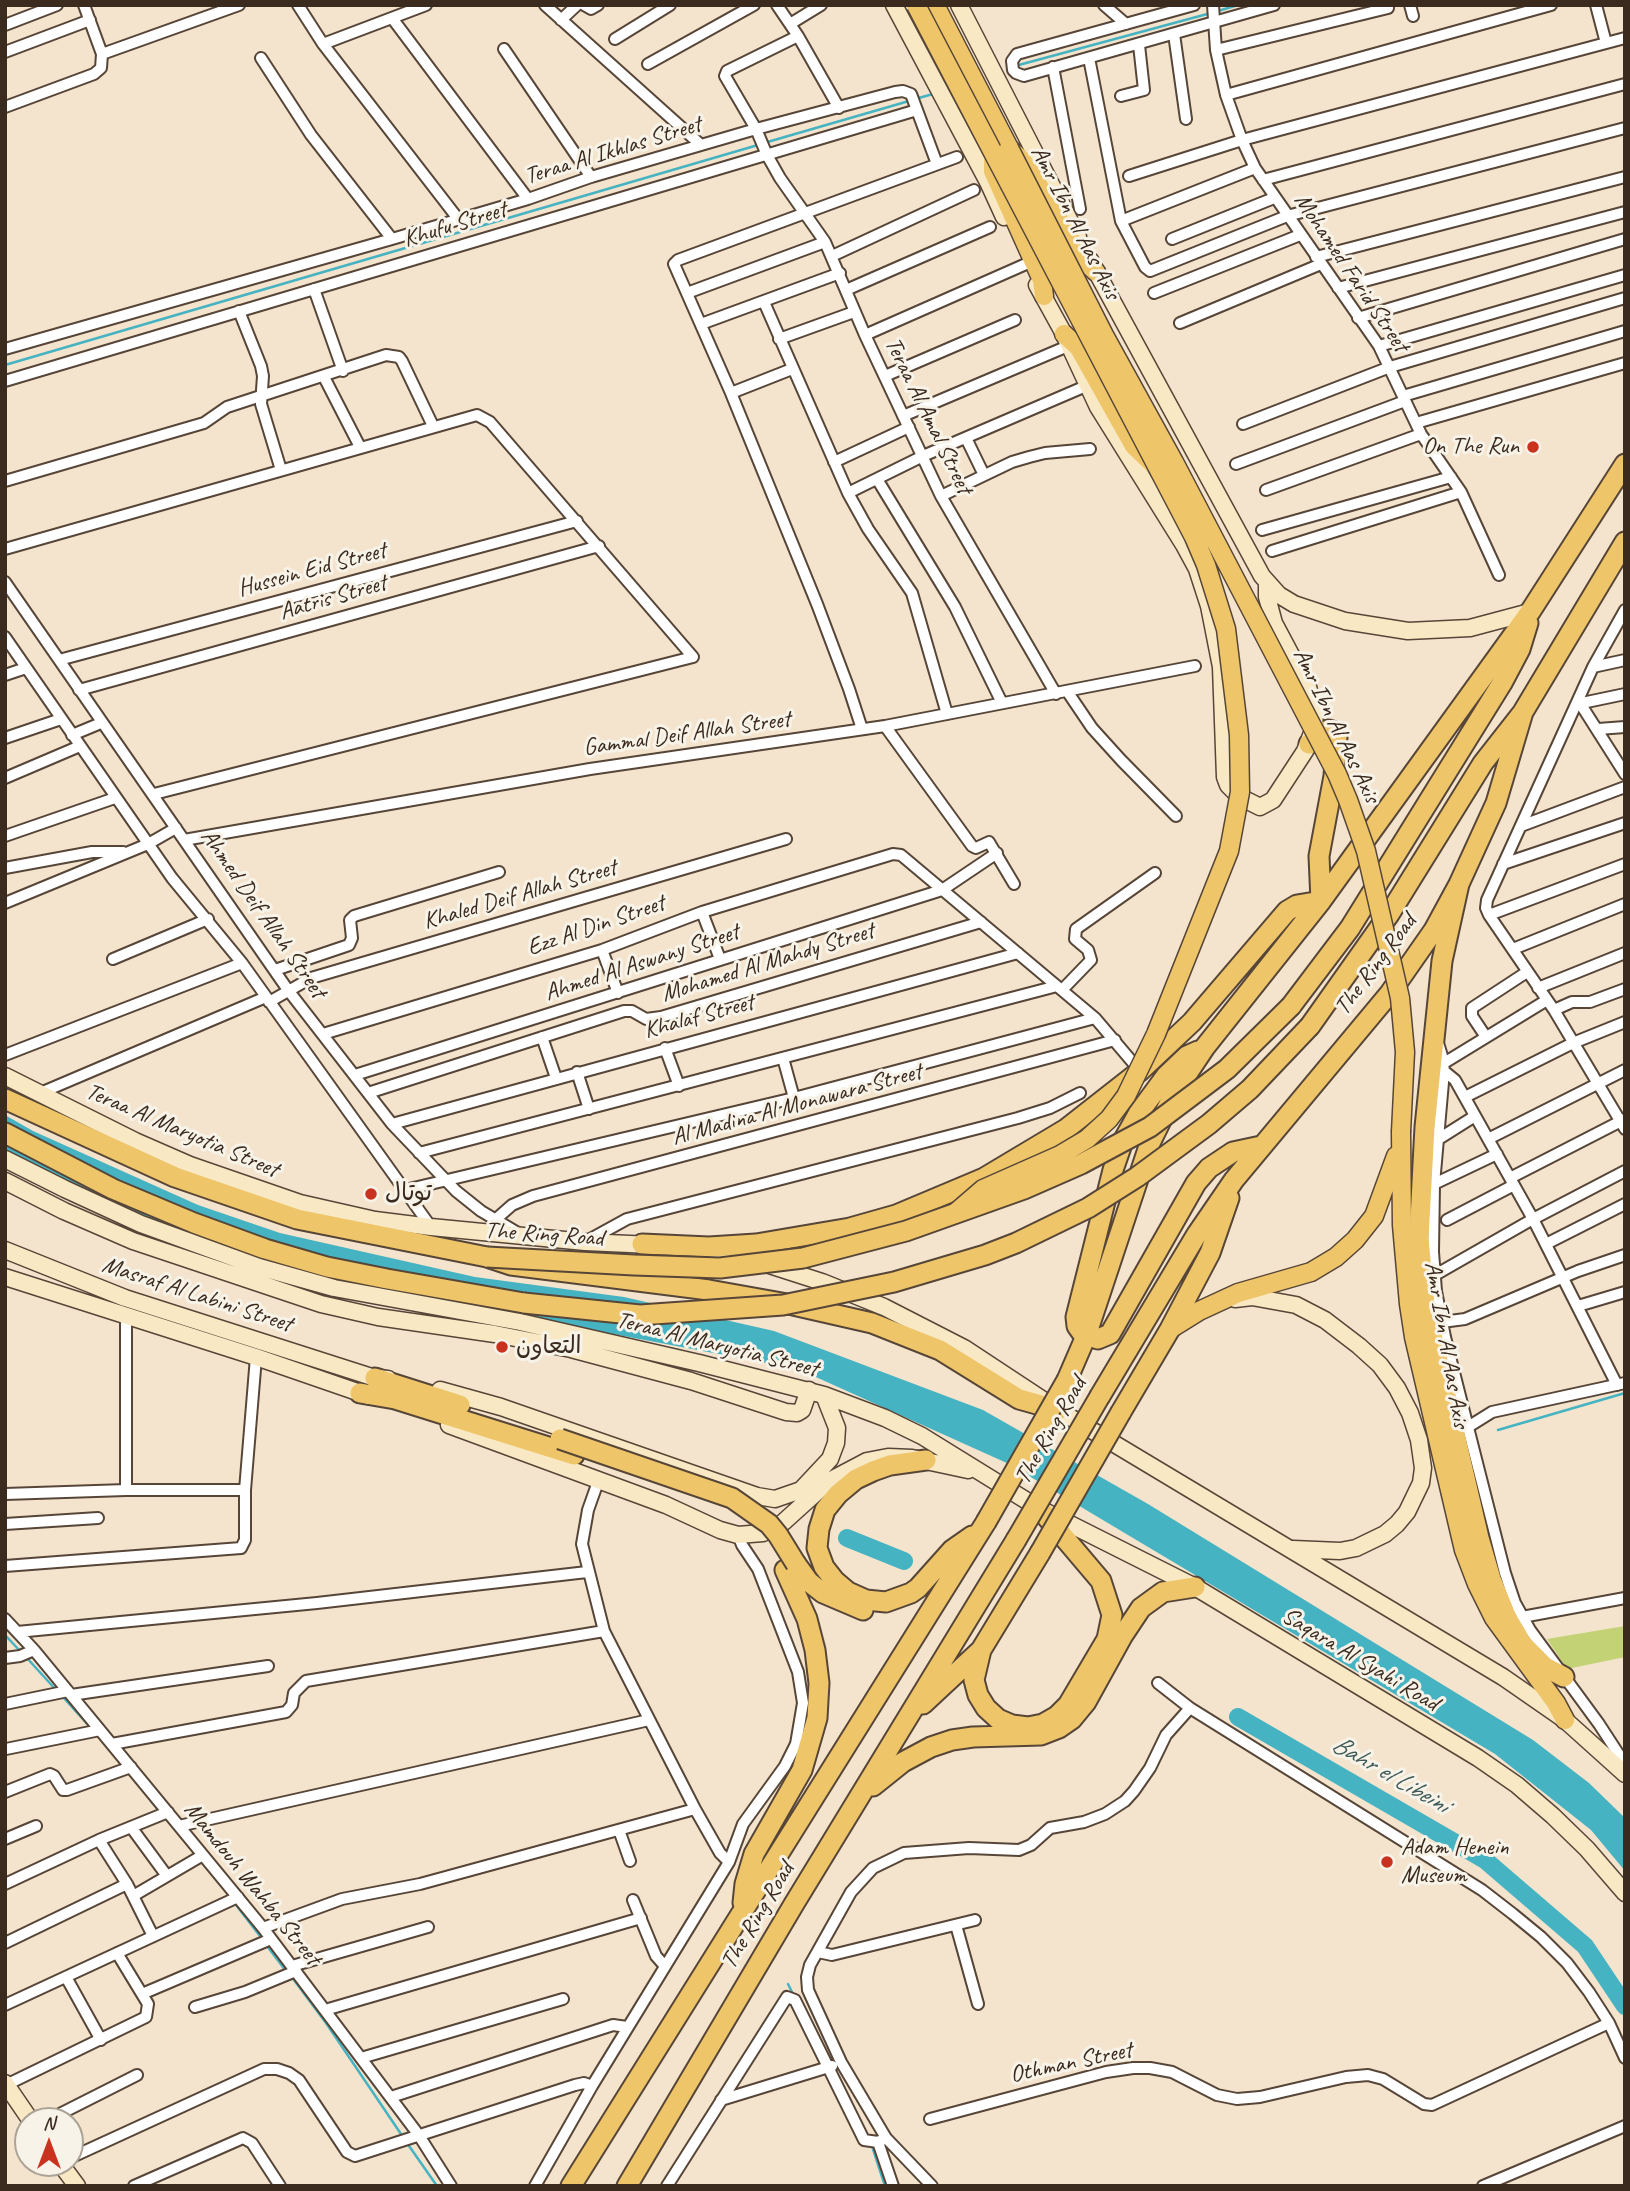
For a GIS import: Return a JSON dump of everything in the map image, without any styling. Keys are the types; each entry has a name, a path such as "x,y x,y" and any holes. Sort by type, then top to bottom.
{"highway":[{"name":"The Ring Road","path":"571,2186 983,1527 1067,1380 1086,1336 1150,1143 1175,1092 1205,1047 1321,901 1530,612 1625,464"},
{"name":"The Ring Road","path":"5,1133 113,1189 265,1249 387,1279 575,1310 640,1315 783,1305 855,1291 945,1268 1016,1243 1088,1208 1137,1177 1209,1124 1250,1089 1310,1026 1391,913 1483,763 1523,712 1618,566 1625,542"},
{"name":"The Ring Road","path":"5,1099 152,1167 250,1204 297,1219 487,1257 720,1268 831,1252 953,1215 1024,1189 1081,1164 1150,1127 1227,1069 1291,1006 1350,928 1503,683 1520,649 1530,612"},
{"name":"The Ring Road","path":"627,2186 1197,1234 1234,1180 1405,973 1434,930 1460,884 1502,788 1523,712"},
{"path":"642,1244 709,1247 756,1244 850,1228 896,1215 973,1183 1026,1155 1066,1129 1140,1071 1192,1022 1287,911 1297,905 1321,901 1319,856 1334,776 1337,737 1328,730 1309,744"},
{"path":"1460,884 1442,961 1423,1151 1420,1226 1422,1283 1429,1328 1479,1538 1495,1588 1523,1645 1537,1660 1564,1676"},
{"path":"1086,1336 1103,1339 1110,1334 1202,1175 1233,1152 1261,1146"},
{"path":"908,1717 981,1650 1040,1553 1170,1329 1214,1243 1234,1180"},
{"path":"487,1257 528,1268 709,1290 793,1305 895,1331 961,1361 1019,1399 1058,1410"},
{"path":"375,1378 732,1498 769,1524 778,1535 815,1650 819,1683 817,1718 802,1770 754,1854 745,1884 743,1908"},
{"path":"360,1393 395,1399 574,1455 731,1511 757,1530 790,1567 823,1593 860,1610 885,1609 899,1603 924,1583 952,1550 983,1527"},
{"path":"911,1593 886,1602 876,1602 848,1592 824,1567 817,1548 818,1538 825,1510 851,1483 865,1474 890,1465 926,1460"},
{"path":"981,1650 974,1680 986,1709 998,1719 1012,1725 1028,1727 1044,1724 1057,1717 1068,1705 1107,1639 1112,1615 1101,1581 1040,1509"},
{"path":"853,1807 887,1774 931,1747 973,1737 1041,1735 1059,1728 1072,1719 1086,1702 1141,1608 1163,1592 1195,1587"}],"main road":[{"path":"894,5 988,183 1086,386 1184,545 1202,585 1215,632 1221,667 1223,769 1228,785 1240,797 1256,806 1268,805 1273,800 1309,744 1314,728 1313,703 1308,687 1274,624 1267,583"},
{"name":"Amr Ibn Al Aas Axis","path":"916,5 1001,150 1174,462 1331,762 1348,800 1366,851 1400,998 1405,1052 1401,1132 1402,1225 1409,1304 1414,1337 1464,1550 1476,1584 1494,1618 1556,1703 1565,1720"},
{"name":"Amr Ibn Al Aas Axis","path":"935,5 1001,150 1206,565 1220,606 1230,651 1237,702 1240,771 1237,815 1229,851 1152,1043 1118,1108 1098,1130 1074,1148 983,1189 953,1215"},
{"path":"958,5 1096,272 1267,583 1286,600 1345,621 1408,631 1470,628 1530,612"},
{"path":"1044,296 1042,280 993,171 1001,150 1022,160 1083,260 1096,272"},
{"path":"1066,340 1075,343 1134,446 1157,468"},
{"name":"Teraa Al Maryotia Street","path":"5,1076 135,1141 256,1189 346,1214 431,1227 584,1242 642,1244 748,1259 843,1290 964,1348 1058,1410 1289,1549"},
{"path":"1170,1329 1238,1293 1311,1272 1336,1257 1355,1240 1374,1216 1395,1162 1401,1132"},
{"name":"Teraa Al Maryotia Street","path":"5,1159 113,1211 219,1254 297,1278 496,1326 817,1393 904,1426 1040,1509"},
{"path":"5,1181 105,1229 167,1254 321,1304 378,1317 496,1326"},
{"path":"105,1229 113,1211"},
{"name":"Masraf Al Labini Street","path":"5,1250 125,1297 375,1378 479,1400 757,1496"},
{"name":"Masraf Al Labini Street","path":"5,1277 360,1393 599,1479 738,1535"},
{"path":"1212,1305 1252,1297 1280,1301 1311,1312 1359,1346 1380,1365 1397,1388 1415,1426 1422,1461 1420,1483 1407,1512 1397,1524 1371,1542 1356,1548 1325,1551 1289,1549"},
{"path":"517,1330 786,1412 797,1413 802,1410 817,1393 835,1420 837,1436 834,1451 826,1466 801,1490 793,1494 775,1499 757,1496 758,1517 748,1530 738,1535"},
{"path":"738,1535 763,1533 778,1527 818,1490 856,1464 888,1457 926,1460 981,1473"},
{"name":"Saqara Al Syahi Road","path":"1040,1509 1195,1587 1478,1758 1517,1785 1553,1816 1587,1849 1625,1893"},
{"path":"1289,1549 1503,1676 1565,1720 1625,1774"},
{"path":"6,2084 22,2107"}],"street":[{"path":"5,25 57,5"},
{"path":"5,107 98,72 103,64 102,54 84,5"},
{"path":"102,54 239,5"},
{"path":"298,5 323,44 459,220"},
{"path":"323,44 426,5"},
{"path":"545,5 701,145"},
{"path":"561,20 577,5"},
{"path":"584,5 591,9 598,5"},
{"path":"615,39 670,5"},
{"path":"648,64 754,5"},
{"path":"778,5 839,108"},
{"path":"790,23 821,5"},
{"path":"1104,5 1126,24"},
{"path":"1194,5 1158,10 1126,24 1017,54 1012,66 1016,74 1024,76 1274,5"},
{"name":"Mohamed Farid Street","path":"1213,5 1216,50 1226,95 1255,168 1379,346 1418,429 1461,492 1499,575"},
{"path":"1226,95 1551,5"},
{"path":"1596,5 1606,43"},
{"path":"1216,50 1388,8"},
{"path":"392,18 528,199"},
{"path":"5,52 90,20"},
{"path":"1174,34 1186,119"},
{"name":"Teraa Al Amal Street","path":"798,36 725,74 757,129 767,155 832,256 854,312 942,496 1062,692 1142,784 1175,816"},
{"path":"1129,176 1242,140 1625,38"},
{"path":"1121,96 1144,89 1139,45"},
{"path":"504,49 591,177"},
{"path":"261,58 311,135 392,239"},
{"path":"1089,58 1121,221 1145,267 1153,271 1287,216 1625,128"},
{"path":"1053,68 1080,209"},
{"path":"1263,180 1625,84"},
{"name":"Teraa Al Ikhlas Street","path":"5,349 459,220 701,145 895,92 911,94 917,110"},
{"path":"917,110 937,164"},
{"name":"Khufu Street","path":"5,381 917,110"},
{"path":"862,730 833,645 732,393 674,267 678,260 806,215 957,157"},
{"path":"1121,221 1255,168"},
{"path":"1180,323 1319,260 1625,177"},
{"path":"832,256 974,190"},
{"path":"1172,239 1274,198"},
{"path":"1338,288 1625,212"},
{"path":"846,290 990,227"},
{"path":"1154,293 1300,235"},
{"path":"1358,318 1625,239"},
{"path":"687,293 825,243"},
{"path":"865,335 1026,264"},
{"path":"701,324 840,273"},
{"path":"1379,346 1625,275"},
{"path":"314,289 343,371"},
{"path":"1243,424 1390,367 1625,298"},
{"path":"764,302 848,493 868,529 912,593 947,714"},
{"path":"239,312 261,366 263,376 260,396 263,412 281,470"},
{"path":"779,339 854,312"},
{"path":"884,376 1015,320"},
{"path":"1236,464 1404,399 1625,331"},
{"path":"903,416 1066,340"},
{"path":"5,481 204,423 227,407 386,355 399,356 433,426"},
{"path":"1266,490 1418,429 1625,363"},
{"path":"732,393 792,369"},
{"path":"324,377 360,447"},
{"path":"848,493 923,456 1086,386"},
{"path":"5,549 433,426 472,416 484,417 693,656 154,794"},
{"path":"834,462 909,428"},
{"path":"966,438 984,475"},
{"path":"942,496 1012,462 1045,453 1090,449"},
{"path":"1262,530 1451,477"},
{"path":"877,479 955,607 1002,703"},
{"path":"1272,551 1461,492"},
{"name":"Hussein Eid Street","path":"59,660 577,521"},
{"name":"Aatris Street","path":"79,690 599,546"},
{"name":"Ahmed Deif Allah Street","path":"5,582 288,990 392,1124 444,1181 495,1220 523,1235"},
{"path":"1447,1220 1623,1123 1551,1005 1489,915 1487,901 1580,701 1593,667 1625,610"},
{"name":"Ahmed Deif Allah Street","path":"5,637 172,878 242,963 431,1227"},
{"path":"1593,667 1625,660"},
{"name":"Gammal Deif Allah Street","path":"184,839 590,769 862,730 1195,666"},
{"path":"5,675 26,668"},
{"path":"1580,701 1625,694"},
{"path":"1580,701 1624,771"},
{"path":"5,738 61,719"},
{"path":"72,735 101,723"},
{"path":"885,726 972,846 976,848 988,842 1014,884"},
{"path":"1598,729 1625,727"},
{"path":"5,778 80,746"},
{"path":"1521,826 1625,787"},
{"path":"5,836 116,797"},
{"path":"1503,864 1625,822"},
{"path":"5,903 148,844 176,828"},
{"name":"Khaled Deif Allah Street","path":"38,1094 268,999 311,978 786,839"},
{"path":"5,868 92,852 126,853"},
{"name":"Ahmed Al Aswany Street","path":"355,1075 943,890 997,853"},
{"name":"Ezz Al Din Street","path":"323,1034 602,950 702,912 882,856 901,855 943,890"},
{"path":"1489,915 1625,864"},
{"path":"275,970 349,945 352,938 350,920 354,916 499,872"},
{"path":"419,1153 1059,988 1091,960 1088,950 1074,937 1076,929 1155,873"},
{"path":"943,890 1095,1018 1140,1071"},
{"path":"1513,949 1625,904"},
{"path":"702,912 720,959"},
{"path":"113,958 208,919"},
{"name":"Mohamed Al Mahdy Street","path":"369,1093 624,1011 632,1011 646,1019 661,1017 981,922"},
{"path":"602,950 618,993"},
{"name":"Khalaf Street","path":"392,1124 1018,953"},
{"path":"1538,988 1625,953"},
{"path":"5,1055 242,963"},
{"path":"1486,1037 1472,1016 1472,1009 1527,972"},
{"path":"1444,1067 1486,1037 1551,1005 1590,1002 1625,989"},
{"path":"405,1190 794,1098 1095,1018"},
{"path":"1465,1097 1573,1043 1625,1022"},
{"path":"1435,1035 1444,1067 1434,1184 1435,1275 1442,1322 1505,1573 1522,1617 1625,1765"},
{"path":"542,1037 556,1078"},
{"name":"Al Madina Al Monawara Street","path":"495,1220 512,1205 533,1196 1115,1040"},
{"path":"665,1048 679,1086"},
{"path":"783,1058 794,1098"},
{"path":"1444,1067 1455,1080 1497,1154 1621,1384 1492,1412 1468,1427"},
{"path":"1488,1139 1625,1070"},
{"path":"577,1072 589,1109"},
{"path":"584,1242 627,1219 1018,1118 1050,1108 1080,1093"},
{"path":"1437,1140 1475,1116"},
{"path":"1434,1184 1497,1154"},
{"path":"1435,1275 1625,1171"},
{"path":"1546,1244 1625,1204"},
{"path":"1442,1322 1465,1319 1563,1277 1625,1255"},
{"path":"1578,1306 1625,1292"},
{"path":"126,1316 126,1490"},
{"path":"5,1566 237,1549 244,1545 245,1490 256,1357"},
{"path":"599,1479 584,1528 582,1544 604,1631 695,1809 720,1853 729,1861"},
{"path":"5,1494 245,1490"},
{"path":"5,1524 98,1518"},
{"path":"535,2186 664,1965 729,1861 743,1824 791,1756 800,1731 803,1703 799,1672 758,1569 738,1535"},
{"path":"17,1632 317,1603 587,1572"},
{"path":"1522,1617 1625,1598"},
{"name":"Mamdouh Wahba Street","path":"5,1619 95,1731 111,1744 131,1767 164,1814 179,1826 233,1899 264,1928 266,1941 325,2010 391,2098 451,2186"},
{"path":"111,1744 286,1712 292,1705 295,1693 306,1681 604,1631"},
{"path":"10,1658 31,1652"},
{"path":"5,1704 50,1695 268,1666"},
{"path":"1158,1683 1190,1708 1482,1890 1541,1937 1567,1963 1590,1992 1609,2023 1625,2058"},
{"path":"893,2186 882,2140 841,2062 807,1983 808,1971 857,1884 883,1861 915,1851 969,1848 1019,1850 1031,1845 1050,1828 1084,1822 1115,1808 1125,1801 1142,1780 1167,1735 1190,1708"},
{"path":"179,1826 649,1720"},
{"path":"6,1749 95,1731"},
{"path":"5,1792 50,1774 63,1790 67,1790 131,1767"},
{"path":"264,1928 342,1899 421,1884 695,1809"},
{"path":"5,1884 99,1840 164,1814"},
{"path":"5,1839 36,1826"},
{"path":"131,1827 167,1876"},
{"path":"619,1830 630,1861"},
{"path":"99,1840 127,1884 153,1936"},
{"path":"133,1896 200,1857"},
{"path":"5,1943 127,1884"},
{"path":"5,2005 233,1899"},
{"path":"633,1899 657,1959 664,1965"},
{"path":"325,2010 640,1918"},
{"path":"818,1952 832,1955 975,1920"},
{"path":"956,1925 978,2004"},
{"path":"195,2007 245,1992 291,1971 428,1927"},
{"path":"142,1994 266,1941"},
{"path":"6,2084 146,2017 149,2008 117,1953"},
{"path":"66,1976 100,2040"},
{"path":"667,2186 787,1997 795,2000 864,2140 882,2140 932,2186"},
{"path":"361,2058 564,1999"},
{"name":"Othman Street","path":"930,2119 1133,2068 1158,2069 1172,2073 1217,2095 1237,2099 1260,2097 1346,2077 1368,2075 1383,2079 1424,2104 1432,2105 1609,2023"},
{"path":"391,2098 613,2025 627,2027"},
{"path":"721,2100 841,2062"},
{"path":"84,2151 264,2069 277,2069 299,2080 350,2155 364,2155 414,2135 575,2085 584,2083 592,2086"},
{"path":"74,2107 137,2075"},
{"path":"1483,2186 1625,2126"},
{"path":"134,2186 243,2138 252,2143 280,2186"}],"green space":[{"path":"1625,1626 1625,1657 1567,1669 1547,1639"}],"water":[{"path":"5,1115 33,1131 198,1205 280,1233 475,1277 624,1297 774,1331 983,1410 1148,1504 1533,1740 1589,1783 1625,1818 1625,1871 1591,1830 1495,1754 1009,1464 798,1369 318,1280 117,1209 5,1153"}],"waterway":[{"path":"1218,11 1238,5"},
{"path":"1015,66 1211,13"},
{"path":"915,99 933,94"},
{"path":"764,143 909,101"},
{"path":"5,365 758,145"},
{"path":"1498,1430 1625,1393"},
{"name":"Bahr el Libeini","path":"847,1538 904,1561"},
{"path":"5,1635 21,1652"},
{"path":"26,1657 57,1691"},
{"path":"62,1696 90,1727"},
{"name":"Bahr el Libeini","path":"1238,1717 1485,1860 1585,1946 1625,2006"},
{"path":"151,1801 160,1812"},
{"path":"165,1817 194,1852"},
{"path":"233,1901 263,1940"},
{"path":"267,1946 286,1971"},
{"path":"291,1976 403,2137"},
{"path":"788,1984 794,1996"},
{"path":"407,2143 437,2186"},
{"path":"872,2146 885,2186"}],"place":[{"name":"On The Run","path":"1533,447"},
{"name":"توتال","path":"371,1194"},
{"name":"التعاون","path":"502,1347"},
{"name":"Adam Henein Museum","path":"1387,1862"}]}
